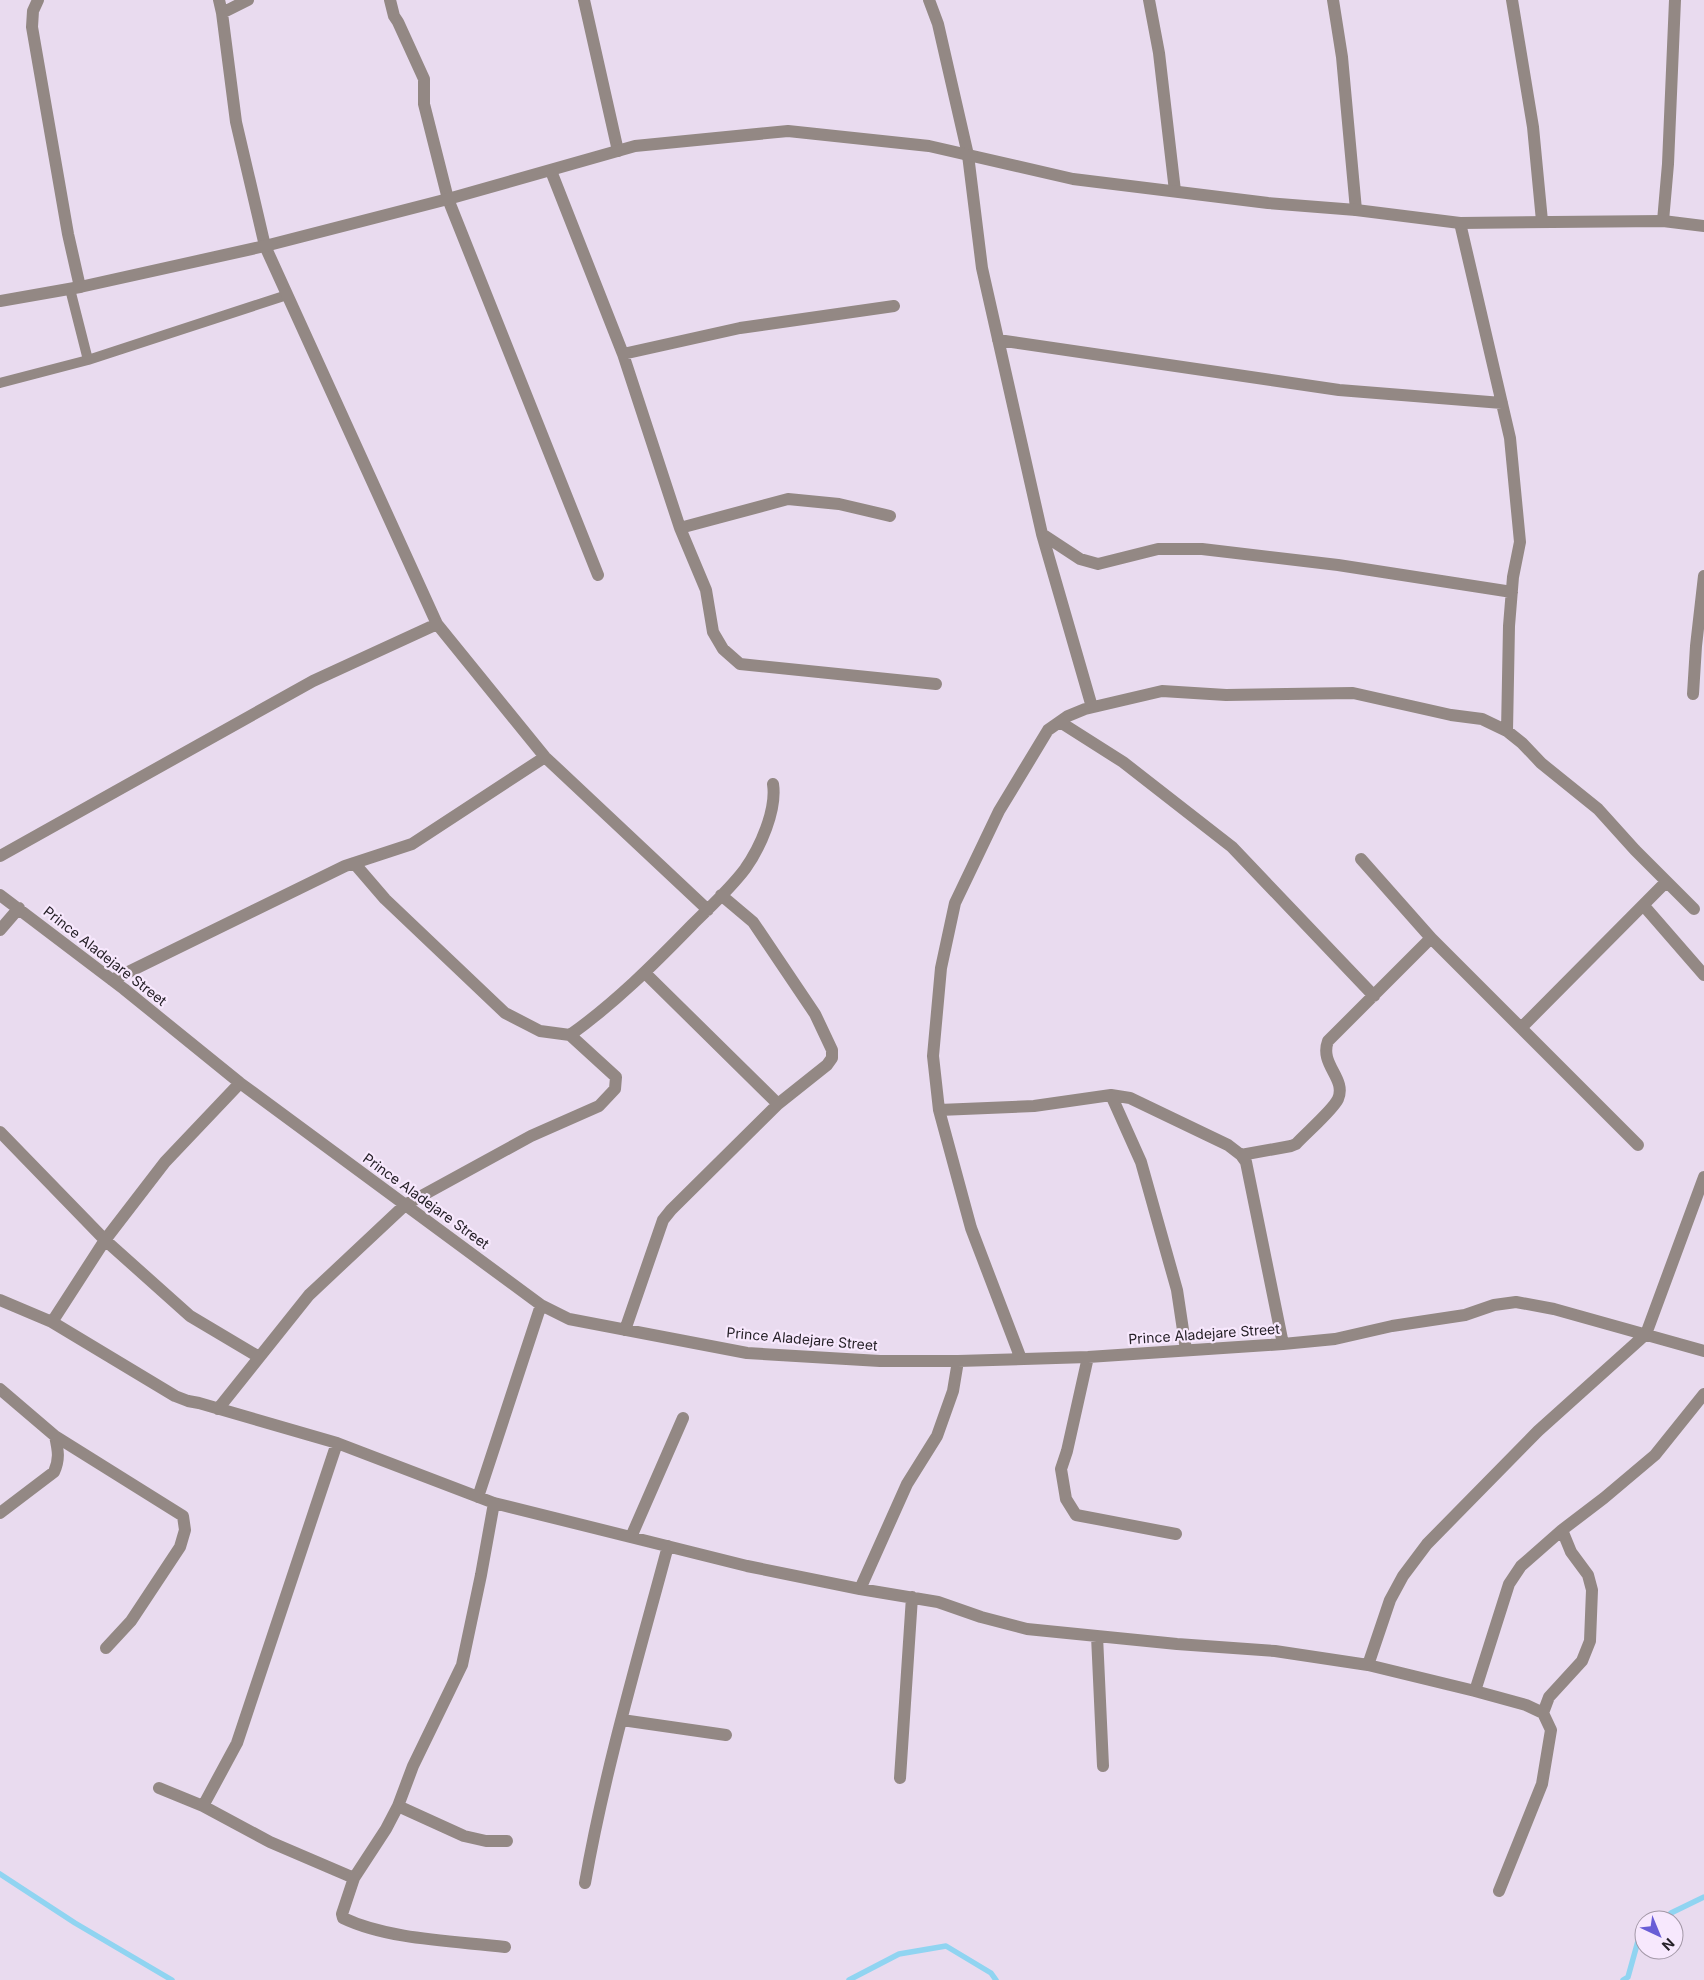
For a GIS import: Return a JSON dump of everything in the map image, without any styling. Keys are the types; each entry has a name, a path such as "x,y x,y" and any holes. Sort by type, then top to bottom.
{"street":[{"path":"38,0 33,11 32,27 68,234 75,288"},
{"path":"219,0 236,122 264,246 437,624 545,757 708,910"},
{"path":"222,13 248,0"},
{"path":"390,0 394,16 424,79 424,104 448,199 598,575"},
{"path":"584,0 618,151"},
{"path":"929,0 938,24 968,155 982,268 1042,534 1092,707"},
{"path":"1149,0 1159,53 1175,192"},
{"path":"1333,0 1342,57 1356,210"},
{"path":"1512,0 1533,128 1542,221"},
{"path":"1663,221 1668,164 1675,0"},
{"path":"0,301 75,288 264,246 448,199 634,146 788,132 930,146 1073,179 1268,203 1356,210 1460,223 1663,221 1704,226"},
{"path":"551,171 623,354 680,528 706,590 713,632 723,649 740,664 936,684"},
{"path":"1460,223 1510,438 1520,542 1509,626 1507,731"},
{"path":"623,354 740,328 894,306"},
{"path":"998,340 1339,390 1502,403"},
{"path":"680,528 788,499 839,504 890,516"},
{"path":"1042,534 1080,559 1098,564 1158,549 1202,549 1338,565 1512,592"},
{"path":"1693,694 1704,576"},
{"path":"0,856 313,681 437,624"},
{"path":"1021,1359 971,1228 939,1110 933,1056 941,968 955,903 999,811 1048,730 1068,716 1092,707 1162,691 1226,694 1352,693 1451,715 1482,719 1507,731 1522,742 1542,763 1598,809 1635,850 1694,909"},
{"path":"1060,722 1123,762 1232,847 1374,996"},
{"path":"112,980 345,866 412,844 545,757"},
{"path":"570,1034 585,1024 645,973 708,910 745,869 765,833 774,792 773,784"},
{"path":"1361,860 1431,938 1638,1145"},
{"path":"218,1409 309,1295 405,1205 531,1136 598,1106 610,1095 617,1084 616,1077 570,1034 540,1031 505,1012 385,898 354,863"},
{"path":"1521,1028 1666,882"},
{"name":"Prince Aladejare Street","path":"0,894 112,980 240,1083 541,1305 570,1319 747,1352 880,1361 958,1361 1088,1357 1335,1339 1392,1326 1465,1315 1494,1305 1516,1302 1554,1309 1704,1351"},
{"path":"625,1330 663,1220 778,1104 827,1065 832,1058 832,1050 815,1014 753,922 721,895"},
{"path":"1644,906 1704,975"},
{"path":"0,930 19,908"},
{"path":"1241,1154 1296,1144 1337,1101 1340,1088 1325,1054 1328,1041 1431,938"},
{"path":"645,973 778,1104"},
{"path":"52,1322 105,1240 165,1162 240,1083"},
{"path":"939,1110 1034,1106 1111,1095 1130,1098 1228,1145 1241,1154 1246,1162 1283,1344"},
{"path":"1111,1095 1141,1162 1177,1290 1186,1350"},
{"path":"0,1132 105,1240 190,1316 259,1357"},
{"path":"1368,1665 1390,1600 1403,1576 1427,1544 1538,1431 1646,1334 1704,1177"},
{"path":"0,1300 52,1322 175,1396 337,1443 494,1502 747,1566 860,1589 912,1596 938,1602 980,1617 1027,1629 1275,1651 1368,1665 1526,1705 1543,1712 1551,1730 1542,1784 1499,1891"},
{"path":"478,1496 541,1305"},
{"path":"1088,1357 1061,1470 1066,1499 1076,1515 1176,1534"},
{"path":"860,1589 906,1484 937,1436 953,1391 958,1361"},
{"path":"0,1389 55,1436 183,1516 185,1530 180,1546 131,1622 106,1648"},
{"path":"1474,1691 1508,1584 1521,1566 1562,1530 1656,1455 1704,1394"},
{"path":"632,1537 682,1418"},
{"path":"0,1513 54,1472 58,1463 59,1452 55,1436"},
{"path":"203,1806 236,1743 337,1443"},
{"path":"494,1502 482,1575 462,1665 413,1766 398,1806 386,1829 354,1878 342,1917 396,1934 505,1947"},
{"path":"1543,1712 1549,1697 1582,1661 1590,1641 1592,1590 1588,1575 1571,1552 1562,1530"},
{"path":"585,1883 593,1840 622,1720 668,1546"},
{"path":"900,1778 912,1596"},
{"path":"1097,1636 1103,1766"},
{"path":"622,1720 726,1735"},
{"path":"159,1788 203,1806 270,1842 354,1878"},
{"path":"398,1806 464,1836 486,1841 507,1841"}],"lane":[{"path":"75,288 88,360"},
{"path":"0,383 88,360 287,295"}],"waterway":[{"path":"0,1874 75,1923 172,1980"},
{"path":"1677,1910 1704,1897"},
{"path":"849,1980 899,1954 946,1946 991,1973 996,1980"},
{"path":"1623,1980 1628,1977 1634,1955"}]}
